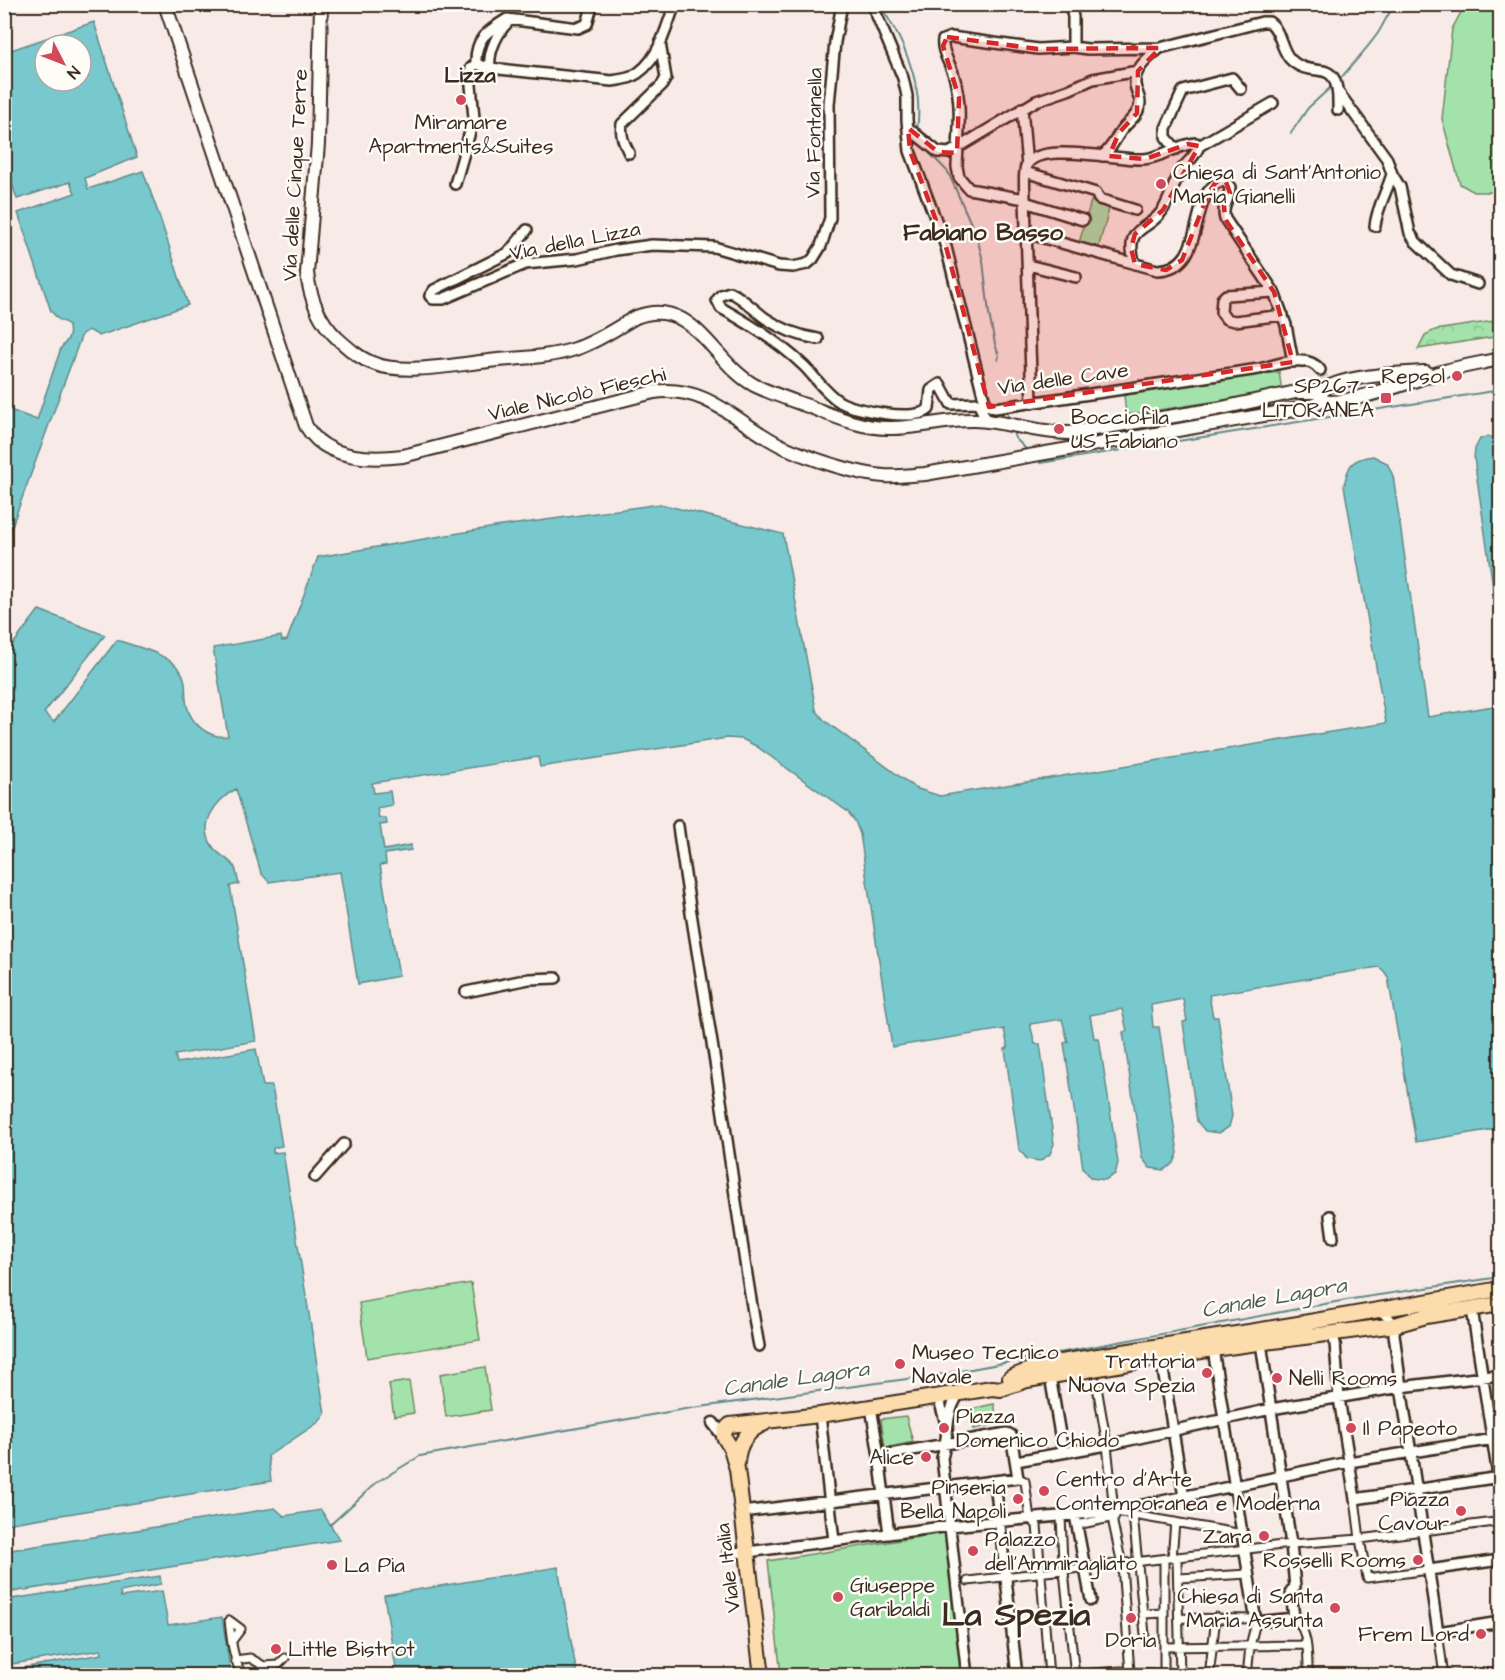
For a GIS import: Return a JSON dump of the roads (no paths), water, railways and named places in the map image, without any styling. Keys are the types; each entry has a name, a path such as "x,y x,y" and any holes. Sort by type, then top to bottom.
{"main road":[{"name":"Viale Nicolò Fieschi","path":"165,4 306,426 317,440 343,454 372,458 403,456 671,389 700,396 785,447 854,470 882,476 904,476 1299,409 1315,405 1328,391 1365,377 1445,370 1500,359"},
{"name":"Via delle Cinque Terre","path":"321,4 318,144 307,273 309,291 328,330 350,350 375,364 419,368 563,353 591,343 643,314 664,313 673,315 692,326 704,336 724,361 753,384 858,424 886,428 915,427 941,422 987,421 1048,433 1069,433 1217,409 1300,391 1328,391"},
{"name":"Viale Nicolò Fieschi","path":"1328,391 1368,395 1445,370"},
{"path":"992,1388 1019,1373 1042,1365 1500,1289"},
{"path":"820,1415 992,1388 1001,1389 1027,1380 1213,1349 1395,1325 1426,1316 1500,1304"},
{"name":"Viale Italia","path":"768,1676 761,1670 735,1435 770,1422 820,1415"}],"street":[{"path":"476,64 490,68 612,81 630,77 644,69 653,58 675,4"},
{"name":"Via Fontanella","path":"813,259 821,246 830,218 829,104 835,42 842,4"},
{"name":"Via delle Cave","path":"872,4 903,78 907,96 910,151 946,247 987,405 994,408 1032,403 1248,371 1293,362 1308,362 1320,370"},
{"path":"1070,4 1073,17 1073,47"},
{"path":"1075,4 1080,17"},
{"path":"476,64 475,50 480,42 494,28 507,20 578,28 587,24 591,10"},
{"path":"490,68 489,62 499,33 512,19"},
{"path":"1083,220 1025,200 969,189 958,177 959,98 955,76 943,46 945,38 1038,49 1160,48 1269,22 1275,28 1291,60 1306,68 1326,71 1337,85 1338,110"},
{"path":"629,153 623,140 622,124 662,85 666,78 660,43"},
{"path":"1102,156 1137,113 1140,104 1135,86 1138,71 1144,62 1160,48"},
{"path":"455,184 474,118 470,74 471,68 476,64"},
{"path":"910,129 938,152 949,153 1022,108 1093,79 1138,71"},
{"path":"1176,149 1166,137 1166,128 1183,87 1232,78 1241,90"},
{"path":"1339,93 1387,159 1400,187 1410,233 1416,242 1451,275 1478,284"},
{"path":"1135,264 1131,248 1135,234 1163,210 1175,182 1199,146 1273,103"},
{"path":"1022,108 1026,169 1032,403"},
{"path":"1114,143 1117,151 1125,158"},
{"path":"1026,169 1030,161 1047,154 1076,153 1145,159 1194,143 1199,146"},
{"path":"1026,169 1096,193 1099,200 1136,210"},
{"path":"1375,226 1377,210 1388,189 1392,174"},
{"path":"1026,233 1157,270 1166,270 1175,267 1188,252 1213,185 1221,181 1226,182 1230,187 1230,193 1224,204 1225,219 1274,292 1283,315 1293,362"},
{"name":"Via della Lizza","path":"527,230 508,253 434,290 430,296 433,299 443,299 525,264 577,260 652,244 714,247 779,266 803,266 813,259"},
{"path":"1028,265 1076,277"},
{"path":"818,339 805,337 777,324 730,292 723,293 717,300 721,308 781,346 805,366 830,394 852,407 901,415 926,412 929,409 930,390 940,384 951,404 978,403 987,421"},
{"path":"1274,292 1226,295 1222,299 1221,312 1226,319 1235,321 1283,315"},
{"path":"678,826 741,1230 748,1291 759,1346"},
{"path":"466,992 529,980 556,978"},
{"path":"315,1177 344,1144"},
{"path":"1330,1216 1333,1238"},
{"path":"1381,1310 1395,1325 1394,1335 1401,1388 1444,1676"},
{"path":"1355,1499 1499,1480 1496,1439 1472,1310"},
{"path":"1332,1333 1335,1343 1339,1398 1367,1578 1500,1560"},
{"path":"1261,1343 1291,1545 1295,1587 1291,1591 1294,1618 1304,1631 1308,1676"},
{"path":"1213,1349 1256,1620 1247,1676"},
{"path":"1161,1358 1184,1497"},
{"path":"1016,1461 1107,1445 1271,1409 1500,1375"},
{"path":"1050,1376 1063,1452"},
{"path":"1096,1381 1107,1445 1113,1514 1122,1565 1130,1672"},
{"path":"960,1393 952,1402 947,1443 942,1458 967,1676"},
{"path":"938,1396 947,1430"},
{"path":"871,1407 889,1534"},
{"path":"820,1415 834,1541"},
{"path":"879,1456 1007,1433 1011,1435 1018,1478"},
{"path":"1077,1525 1184,1497 1349,1462 1496,1439"},
{"path":"742,1512 1018,1478 1025,1481 1030,1518 1037,1526 1049,1676"},
{"path":"995,1482 1017,1676"},
{"path":"728,1553 950,1526 1075,1515 1130,1514 1243,1534"},
{"path":"1130,1514 1138,1563 1145,1634"},
{"path":"1075,1515 1091,1600"},
{"path":"1061,1516 1075,1675"},
{"path":"1175,1522 1180,1675"},
{"path":"956,1584 1495,1522"},
{"path":"1164,1560 1164,1673"},
{"path":"1178,1578 1249,1574"},
{"path":"1143,1614 1164,1613"},
{"path":"1179,1618 1216,1617 1256,1620 1294,1618"},
{"path":"1209,1676 1216,1617"},
{"path":"1438,1632 1500,1622"},
{"path":"232,1641 235,1660 242,1676"},
{"path":"1164,1647 1306,1645"},
{"path":"235,1660 250,1658 264,1666 278,1665 285,1658"},
{"path":"253,1676 264,1666"},
{"path":"1054,1676 1130,1672 1192,1676"},
{"path":"1451,1676 1476,1673 1500,1675"}],"water":[{"path":"94,22 137,157 85,178 88,189 143,171 188,305 99,336 89,330 82,334 5,545 5,408 37,420 61,348 70,331 68,324 58,319 51,311 18,213 75,193 70,182 17,199 5,163 5,52 33,43 33,93 93,93 93,33 61,33"},
{"path":"1488,436 1498,441 1500,447 1500,635 1474,458 1480,439"},
{"path":"1373,456 1387,463 1393,476 1428,717 1500,705 1500,1128 1416,1142 1388,977 1379,967 1209,995 1213,1017 1218,1017 1232,1116 1229,1127 1219,1133 1205,1131 1197,1121 1183,1022 1187,1021 1183,999 1151,1005 1153,1027 1159,1027 1178,1153 1174,1163 1164,1170 1150,1168 1142,1158 1123,1032 1127,1031 1122,1009 1090,1015 1094,1038 1099,1038 1118,1163 1115,1174 1105,1180 1091,1178 1083,1168 1064,1043 1068,1042 1062,1019 1030,1024 1035,1044 1040,1044 1054,1144 1050,1154 1040,1161 1027,1159 1019,1149 1004,1029 892,1047 860,834 855,821 848,812 756,746 742,739 727,738 540,767 538,757 372,783 374,793 390,791 392,805 377,808 379,818 386,818 387,824 380,825 384,850 411,845 411,850 385,854 386,864 380,865 399,976 358,984 340,872 269,882 261,873 236,789 216,806 208,821 207,830 213,847 234,866 239,884 230,886 256,1041 175,1055 177,1063 256,1049 263,1086 272,1086 282,1146 273,1148 273,1153 283,1152 325,1414 319,1422 268,1456 271,1481 5,1524 4,656 39,610 105,635 44,713 54,722 117,640 151,651 174,664 184,678 187,706 192,719 208,733 228,736 213,648 281,636 282,641 287,640 318,557 495,527 660,504 783,534 816,710 824,720 915,788 940,796 1386,723 1344,486 1352,464 1360,459"},
{"path":"275,1508 284,1516 321,1510 340,1540 5,1593 5,1551"},
{"path":"558,1567 577,1675 397,1675 384,1595"},
{"path":"160,1576 161,1584 120,1592 121,1597 162,1591 168,1625 222,1617 231,1675 5,1675 5,1671 102,1654 101,1650 5,1665 5,1600"}],"waterway":[{"path":"879,4 897,33 915,80 918,97 917,130"},
{"path":"1341,78 1374,39 1396,4"},
{"path":"1291,133 1308,108 1331,87"},
{"path":"916,139 948,172 977,237 983,261 989,314 998,360"},
{"path":"1040,463 1500,390"},
{"path":"1007,412 1010,421"},
{"path":"1012,429 1015,438 1026,449"},
{"name":"Canale Lagora","path":"330,1525 377,1482 420,1456 685,1409 944,1374 1352,1299 1500,1277"}],"tunnel":[{"path":"1320,370 1325,380"}],"place":[{"name":"Miramare Apartments&Suites","path":"461,100"},
{"name":"Chiesa di Sant'Antonio Maria Gianelli","path":"1161,184"},
{"name":"Repsol","path":"1457,376"},
{"name":"SP267 - LITORANEA","path":"1386,398"},
{"name":"Bocciofila US Fabiano","path":"1059,429"},
{"name":"Museo Tecnico Navale","path":"900,1364"},
{"name":"Trattoria Nuova Spezia","path":"1207,1373"},
{"name":"Nelli Rooms","path":"1277,1378"},
{"name":"Piazza Domenico Chiodo","path":"944,1428"},
{"name":"Il Papeoto","path":"1351,1428"},
{"name":"Alice","path":"926,1457"},
{"name":"Centro d'Arte Contemporanea e Moderna","path":"1044,1491"},
{"name":"Pinseria Bella Napoli","path":"1018,1499"},
{"name":"Piazza Cavour","path":"1461,1511"},
{"name":"Zara","path":"1264,1536"},
{"name":"Palazzo dell'Ammiragliato","path":"973,1551"},
{"name":"Rosselli Rooms","path":"1418,1560"},
{"name":"La Pia","path":"332,1565"},
{"name":"Giuseppe Garibaldi","path":"838,1597"},
{"name":"Chiesa di Santa Maria Assunta","path":"1335,1608"},
{"name":"Doria","path":"1131,1618"},
{"name":"Frem Lord","path":"1481,1634"},
{"name":"Little Bistrot","path":"276,1649"}],"district":[{"name":"Lizza","path":"470,75"},
{"name":"Fabiano Basso","path":"983,233"},
{"name":"La Spezia","path":"1016,1615"}]}
